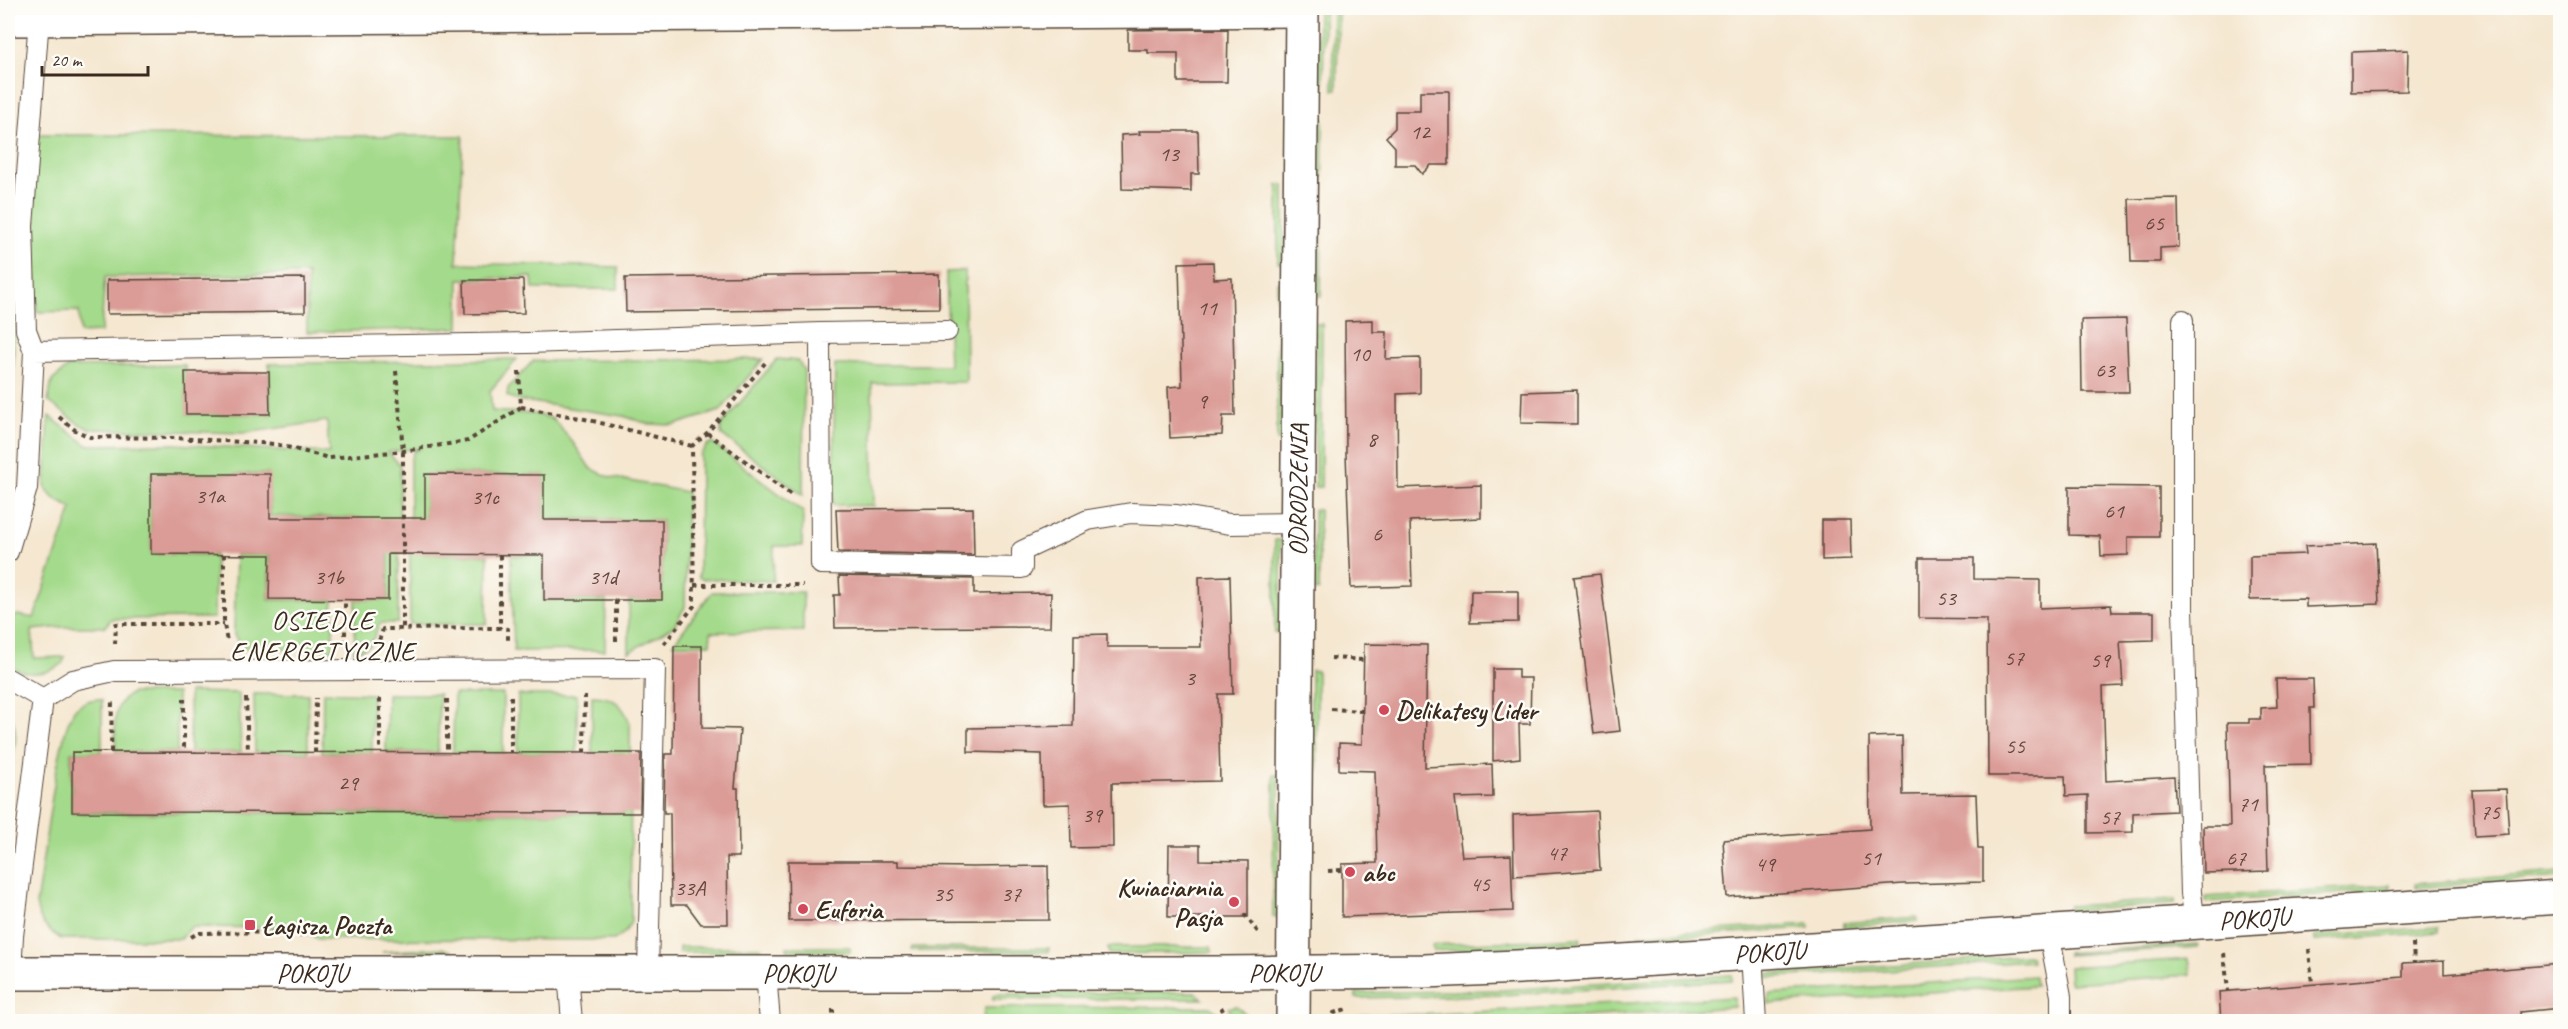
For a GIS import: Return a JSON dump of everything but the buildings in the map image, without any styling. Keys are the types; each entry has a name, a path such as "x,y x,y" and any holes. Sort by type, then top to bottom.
{"street":[{"path":"23,18 1302,9"},
{"name":"ODRODZENIA","path":"1293,1022 1302,9"},
{"name":"POKOJU","path":"9,973 1292,973 1542,966 2560,897"}],"lane":[{"path":"8,552 27,488 34,351 26,330 23,226 23,18"},
{"path":"2183,320 2183,608 2191,893 2195,923"},
{"path":"34,351 518,343 947,331"},
{"path":"820,333 821,564 1022,568 1022,551 1088,520 1131,513 1177,514 1230,524 1297,523"},
{"path":"9,973 44,699 73,680 114,671 655,669 648,972"},
{"path":"8,679 44,699"},
{"path":"2049,933 2061,996 2061,1022"},
{"path":"1752,953 1756,1022"},
{"path":"568,972 572,1022"},
{"path":"766,973 770,1022"}],"path":[{"path":"692,446 708,433 790,334"},
{"path":"518,343 520,407"},
{"path":"394,345 404,451 403,628"},
{"path":"32,396 75,430 90,438 176,438 275,444 329,458 404,451 468,441 520,407 585,419 692,446"},
{"path":"708,433 802,504 821,511"},
{"path":"655,669 656,656 694,606 692,446"},
{"path":"224,554 224,624"},
{"path":"376,648 383,629 500,628 500,555"},
{"path":"693,585 803,586 821,564"},
{"path":"345,600 345,645"},
{"path":"616,600 616,645"},
{"path":"1324,658 1364,660"},
{"path":"184,688 184,753"},
{"path":"246,688 248,753"},
{"path":"315,753 316,688"},
{"path":"380,689 380,753"},
{"path":"447,689 447,753"},
{"path":"511,689 511,753"},
{"path":"584,753 585,689"},
{"path":"1324,709 1363,711"},
{"path":"1244,914 1258,932"},
{"path":"2412,939 2414,963"},
{"path":"2309,945 2312,984"},
{"path":"2224,951 2228,991"}],"green space":[{"path":"1318,8 1324,8 1323,89 1318,90"},
{"path":"1333,8 1338,8 1337,90 1333,90"},
{"path":"1317,118 1323,118 1321,296 1316,296"},
{"path":"32,135 463,136 457,263 618,267 618,289 533,289 532,277 459,279 459,328 307,332 307,274 105,277 101,332 80,333 79,311 37,312"},
{"path":"1278,185 1284,185 1284,263 1278,263"},
{"path":"8,233 15,324 13,375 8,374"},
{"path":"965,271 966,382 872,383 874,506 833,505 835,365 949,365 946,272"},
{"path":"1277,282 1283,282 1282,442 1277,441"},
{"path":"1316,324 1322,324 1321,487 1315,487"},
{"path":"517,359 490,391 492,411 535,414 553,419 590,468 609,477 687,492 685,607 674,626 629,652 629,600 662,599 662,520 544,519 544,475 426,474 424,554 488,555 487,624 410,624 410,462 413,452 421,448 388,452 400,465 398,623 380,623 370,646 354,652 356,600 388,600 389,519 270,516 269,474 151,474 151,554 215,555 214,618 111,619 105,627 32,630 34,658 65,657 62,664 42,673 28,673 8,664 8,618 18,615 34,618 72,508 53,498 45,486 49,416 87,445 174,444 329,453 327,421 244,433 90,429 79,424 48,401 52,381 68,367 185,365 187,414 270,414 269,364"},
{"path":"763,359 720,411 674,425 649,424 623,416 517,400 507,396 508,388 533,361"},
{"path":"777,359 798,361 804,370 803,495 721,434 721,425"},
{"path":"708,444 714,444 803,512 802,546 774,546 773,581 702,579 699,577 700,455"},
{"path":"1314,510 1319,510 1319,590 1314,591"},
{"path":"1275,540 1281,540 1281,633 1275,633"},
{"path":"236,555 269,555 269,600 333,600 333,650 242,648 234,635"},
{"path":"544,555 543,600 606,600 605,650 514,651 511,556"},
{"path":"712,592 803,592 803,631 711,632 710,644 673,644"},
{"path":"1311,670 1317,671 1317,808 1311,808"},
{"path":"189,692 239,693 241,752 190,752"},
{"path":"323,692 372,694 372,753 322,752"},
{"path":"133,693 177,693 177,752 116,752 115,718 117,710 125,697"},
{"path":"254,694 308,694 308,752 255,752"},
{"path":"387,694 439,694 438,752 386,752"},
{"path":"454,694 503,694 503,753 453,753"},
{"path":"518,695 577,695 577,753 518,753"},
{"path":"592,696 600,696 617,702 630,724 631,922 625,932 614,940 318,939 298,928 191,927 181,939 61,939 47,928 39,916 36,904 58,763 69,720 74,710 85,702 102,700 102,752 71,752 72,813 624,813 624,753 592,753"},
{"path":"8,712 16,735 9,776"},
{"path":"1274,775 1279,775 1278,917 1273,917"},
{"path":"2560,872 2560,877 2416,888 2415,884"},
{"path":"2390,885 2390,890 2206,902 2206,897"},
{"path":"2175,900 2175,904 2069,911 2069,906"},
{"path":"1917,917 1917,921 1844,927 1844,923"},
{"path":"1809,924 1809,928 1639,939 1638,935"},
{"path":"2439,927 2439,932 2314,941 2314,936"},
{"path":"1580,938 1581,943 1433,951 1432,945"},
{"path":"2197,944 2198,947 2067,955 2067,953"},
{"path":"679,947 761,947 762,952 679,952"},
{"path":"787,947 850,947 850,952 788,951"},
{"path":"1108,947 1211,947 1212,952 1109,954"},
{"path":"442,948 454,952 382,952"},
{"path":"913,948 1049,948 1048,952 912,951"},
{"path":"2031,957 2032,961 1757,978 1757,974"},
{"path":"2189,959 2191,975 2070,983 2069,967"},
{"path":"1732,975 1732,980 1502,995 1356,998 1356,993 1503,990"},
{"path":"2035,976 2036,986 1769,1004 1769,994"},
{"path":"1195,992 1203,999 993,999 993,996 998,994"},
{"path":"1734,997 1734,1007 1521,1021 1341,1021 1363,1015 1437,1014"},
{"path":"1236,1006 1254,1021 1235,1021 1228,1008"},
{"path":"1210,1007 1223,1021 982,1021 985,1008"}],"place":[{"name":"Delikatesy Lider","path":"1384,710"},
{"name":"abc","path":"1350,872"},
{"name":"Kwiaciarnia Pasja","path":"1234,902"},
{"name":"Euforia","path":"803,909"},
{"name":"Łagisza Poczta","path":"250,925"}],"district":[{"name":"OSIEDLE ENERGETYCZNE","path":"323,636"}]}
